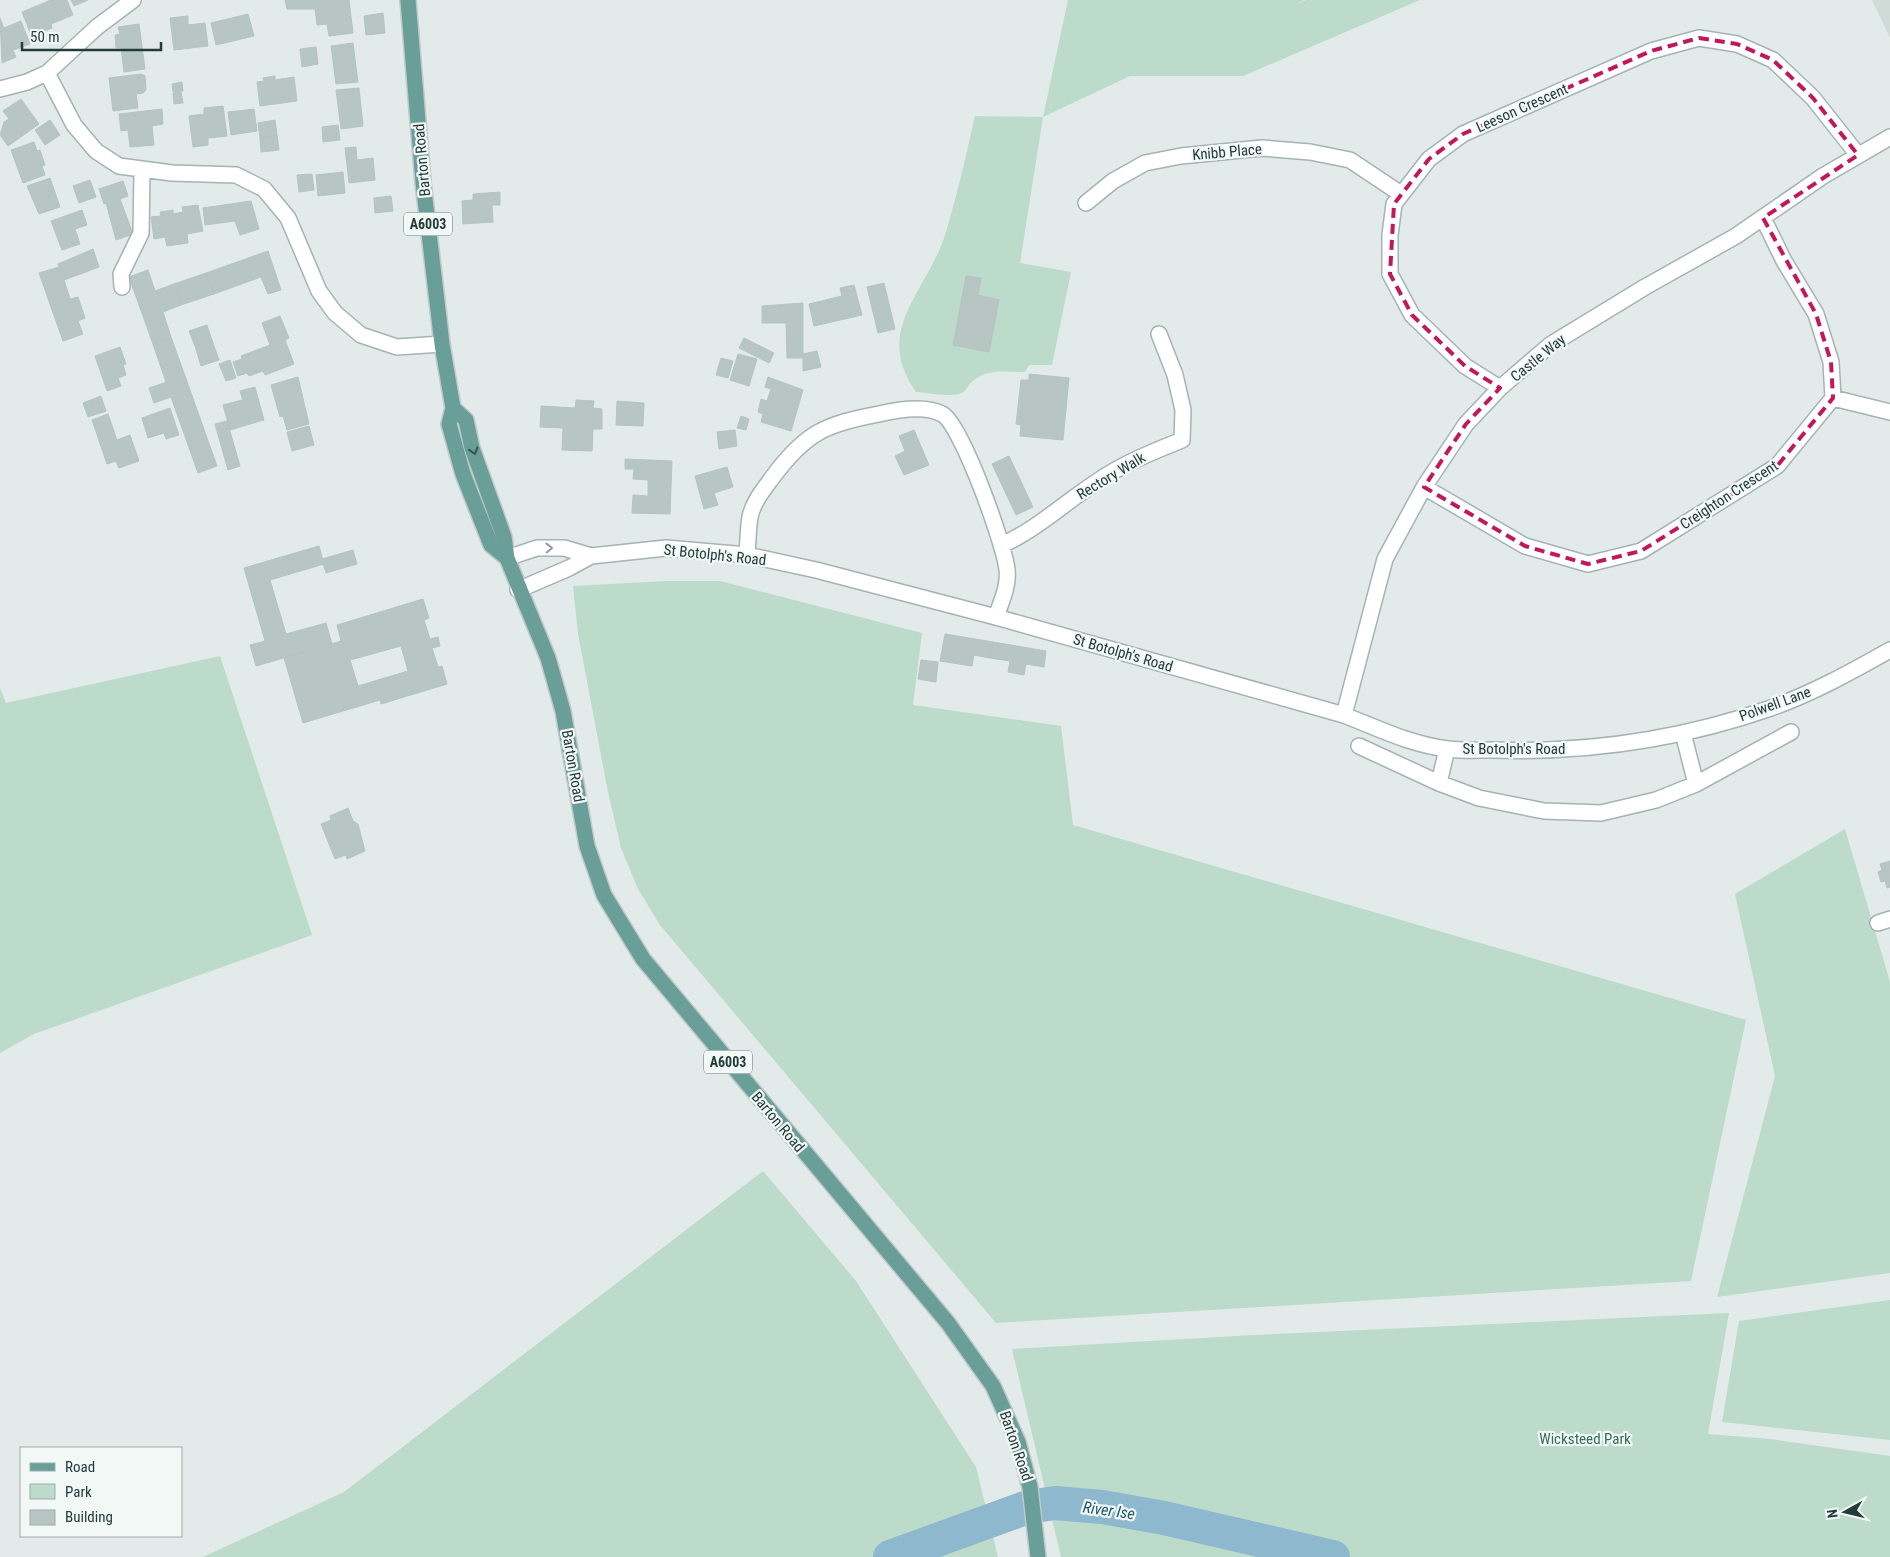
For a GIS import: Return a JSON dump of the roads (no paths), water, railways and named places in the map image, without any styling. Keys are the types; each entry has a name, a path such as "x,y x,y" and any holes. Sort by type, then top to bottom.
{"main road":[{"name":"Barton Road","path":"408,0 424,182 442,344 453,408 449,424 463,474 491,545 507,558 518,590 548,658 561,702 587,846 604,895 643,959 948,1323 993,1386 1018,1442 1030,1487 1038,1557"}],"street":[{"path":"0,89 27,82 47,73 97,27 133,0"},
{"name":"Leeson Crescent","path":"1500,388 1465,366 1418,322 1412,315 1390,274 1390,235 1394,204 1429,158 1463,134 1651,51 1699,38 1737,44 1773,60 1812,98 1858,155"},
{"path":"47,73 74,125 96,151 119,166 142,171 236,175 264,189 288,218 319,291 335,313 361,335 397,347 442,344"},
{"name":"Castle Way","path":"1344,715 1385,559 1424,487 1466,424 1500,388 1550,345 1762,218 1823,176 1890,137"},
{"name":"Knibb Place","path":"1086,203 1113,180 1145,163 1181,156 1262,148 1310,152 1350,160 1401,194"},
{"path":"122,287 121,274 141,233 142,171"},
{"path":"1762,218 1784,261 1816,314 1831,362 1833,398 1890,412"},
{"name":"Rectory Walk","path":"1002,545 1023,536 1096,482 1134,460 1182,440 1183,410 1175,375 1159,334"},
{"name":"Creighton Crescent","path":"1424,487 1525,546 1588,564 1641,551 1777,466 1833,398"},
{"path":"748,555 750,516 754,505 781,466 800,444 812,435 848,420 890,411 915,410 943,414 956,429 972,465 1002,545 1008,572 1007,583 996,617"},
{"name":"St Botolph's Road","path":"507,558 537,548 564,548 591,556"},
{"name":"St Botolph's Road","path":"518,590 569,568 591,556 666,548 748,555 816,570 996,617 1344,715 1399,737 1447,749 1540,752 1598,747 1653,738"},
{"name":"Polwell Lane","path":"1653,738 1683,733 1772,708 1830,683 1890,650"},
{"path":"1359,746 1439,783 1479,798 1544,811 1601,813 1656,800 1696,784 1791,732"},
{"path":"1683,733 1696,784"},
{"path":"1439,783 1447,749"}],"waterway":[{"name":"River Ise","path":"890,1557 1028,1507 1055,1503 1102,1507 1164,1518 1333,1557"}],"park label":[{"name":"Wicksteed Park","path":"1585,1439"}]}
